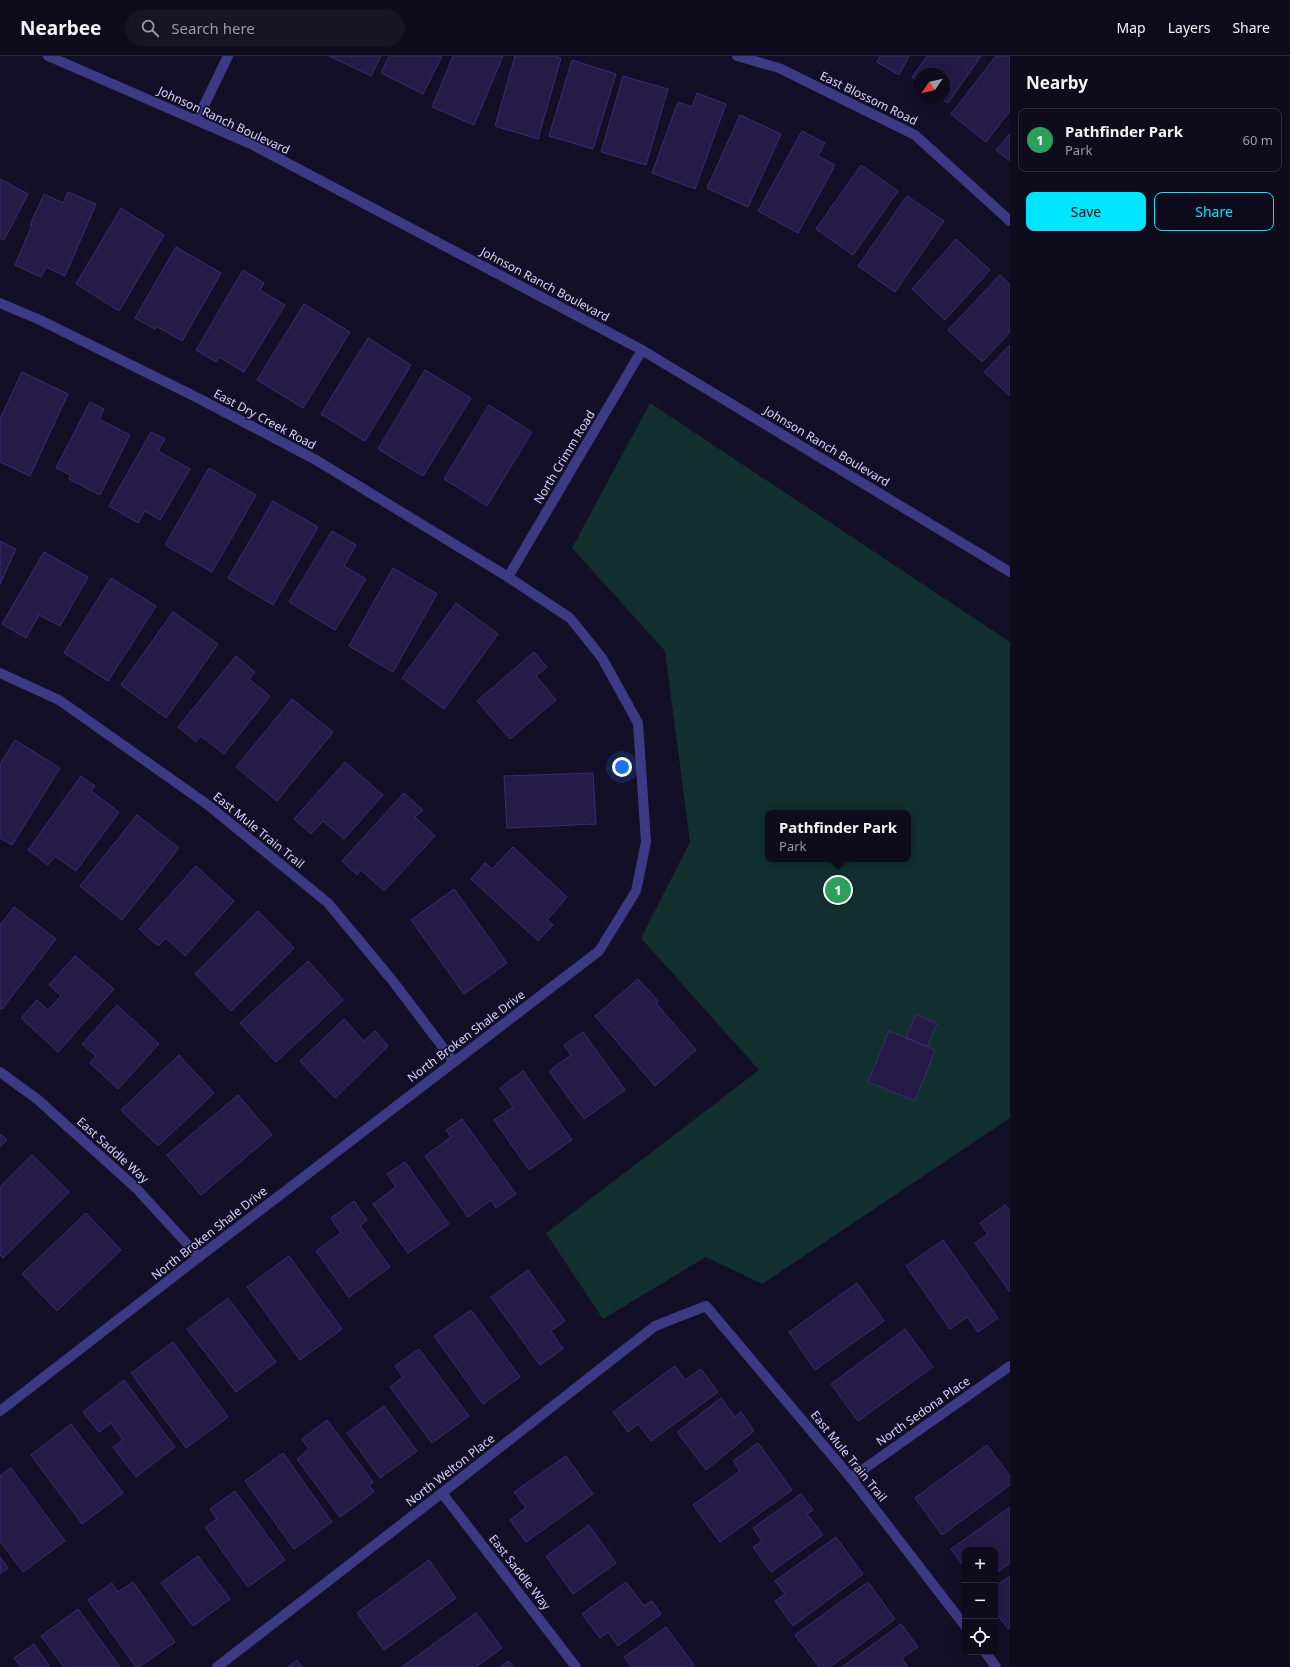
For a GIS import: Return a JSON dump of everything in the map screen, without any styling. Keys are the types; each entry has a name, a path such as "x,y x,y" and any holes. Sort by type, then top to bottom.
{"street":[{"name":"Johnson Ranch Boulevard","path":"48,56 253,145 642,350 1010,572"},
{"path":"197,120 228,56"},
{"name":"East Blossom Road","path":"737,56 779,68 915,135 1010,221"},
{"name":"East Dry Creek Road","path":"0,303 40,320 196,397 316,460 508,577"},
{"name":"North Crimm Road","path":"508,577 642,350"},
{"name":"North Broken Shale Drive","path":"0,1411 599,951 636,891 646,842 638,723 602,658 570,618 508,577"},
{"name":"East Mule Train Trail","path":"0,673 59,700 208,805 328,903 392,980 454,1062"},
{"name":"East Saddle Way","path":"0,1072 37,1099 136,1188 199,1257"},
{"name":"East Mule Train Trail","path":"706,1306 852,1478 962,1622"},
{"name":"North Welton Place","path":"217,1667 655,1326 706,1306"},
{"name":"North Sedona Place","path":"852,1478 1010,1366"},
{"name":"East Saddle Way","path":"442,1493 576,1667"},
{"path":"987,1655 996,1667"}],"green space":[{"path":"650,403 1010,642 1010,1118 762,1284 706,1257 603,1319 546,1233 759,1070 641,938 690,842 665,651 572,548"}],"building":[{"path":"329,56 381,56 371,76"},
{"path":"389,56 442,56 423,94 381,73"},
{"path":"453,56 503,56 474,125 432,107"},
{"path":"515,56 555,56 561,58 538,139 495,126"},
{"path":"880,56 909,56 899,75 877,62"},
{"path":"927,56 981,56 950,100 950,68 918,68"},
{"path":"996,56 1010,56 1010,111 986,142 951,114"},
{"path":"572,60 616,74 593,149 549,136"},
{"path":"623,76 668,89 646,165 601,152"},
{"path":"697,93 726,104 695,189 652,173 678,102 692,107"},
{"path":"740,115 781,134 748,207 707,188"},
{"path":"802,131 825,143 818,156 835,165 798,233 758,211"},
{"path":"1010,134 1010,161 996,150"},
{"path":"861,165 898,191 853,255 816,229"},
{"path":"0,179 28,194 4,240 0,238"},
{"path":"68,192 96,204 65,276 46,267 41,277 15,265 32,225 30,225 44,194 63,203"},
{"path":"907,196 944,221 895,292 858,266"},
{"path":"121,208 164,235 119,311 76,284"},
{"path":"956,239 990,270 945,320 912,289"},
{"path":"176,247 221,273 182,341 156,326 155,329 135,318"},
{"path":"243,270 264,283 260,290 285,305 244,372 219,357 216,362 196,350"},
{"path":"1000,275 1010,285 1010,332 982,362 948,330"},
{"path":"304,304 350,332 303,408 257,380"},
{"path":"368,338 411,365 365,441 321,414"},
{"path":"1010,345 1010,396 984,372"},
{"path":"425,370 471,398 423,476 378,449"},
{"path":"22,372 68,394 30,476 0,462 0,419"},
{"path":"90,402 104,409 99,419 130,435 100,495 69,479 70,475 56,468"},
{"path":"489,405 532,432 487,506 444,479"},
{"path":"151,432 165,439 158,451 190,469 160,520 145,511 138,523 109,506"},
{"path":"209,468 256,495 212,572 165,545"},
{"path":"273,501 318,527 273,605 228,578"},
{"path":"332,531 356,545 344,566 366,579 335,630 289,602"},
{"path":"0,541 16,549 0,584"},
{"path":"44,552 88,577 60,626 39,615 26,638 2,624"},
{"path":"393,568 437,594 393,672 349,646"},
{"path":"111,578 156,606 108,681 64,653"},
{"path":"456,603 498,634 444,709 402,678"},
{"path":"173,612 218,644 166,718 121,685"},
{"path":"534,652 547,667 536,676 556,700 510,739 477,701"},
{"path":"236,656 255,672 249,679 270,696 224,754 201,736 196,742 178,727"},
{"path":"292,699 333,732 277,801 236,767"},
{"path":"15,740 60,768 12,845 0,838 0,764"},
{"path":"345,762 383,795 344,839 323,821 311,834 294,819"},
{"path":"593,773 596,824 507,828 504,776"},
{"path":"81,776 95,786 91,791 119,812 76,871 55,856 48,865 28,850"},
{"path":"404,793 423,810 415,817 435,836 384,891 361,870 357,875 342,861"},
{"path":"137,815 179,848 122,920 80,886"},
{"path":"513,847 567,897 547,920 553,925 538,941 471,879 485,863 492,869"},
{"path":"196,866 234,901 185,956 166,938 158,946 139,929"},
{"path":"454,889 507,963 464,994 411,920"},
{"path":"14,907 56,939 2,1009 0,1008 0,925"},
{"path":"258,911 294,948 231,1011 195,974"},
{"path":"75,956 114,989 58,1052 21,1018 37,1000 48,1010 61,996 49,985"},
{"path":"308,961 343,1000 276,1062 240,1023"},
{"path":"638,979 658,1001 656,1003 696,1050 655,1086 595,1016"},
{"path":"117,1005 159,1044 118,1089 90,1063 96,1056 82,1044"},
{"path":"916,1014 937,1024 927,1047 906,1037"},
{"path":"344,1019 364,1041 375,1031 388,1046 335,1098 300,1061"},
{"path":"889,1031 935,1050 915,1101 868,1082"},
{"path":"583,1032 625,1090 584,1119 549,1071 571,1055 564,1045"},
{"path":"179,1055 214,1093 158,1146 121,1110"},
{"path":"523,1071 572,1140 529,1170 494,1120 513,1107 500,1088"},
{"path":"238,1095 272,1135 201,1195 167,1155"},
{"path":"462,1119 516,1194 496,1208 491,1200 468,1217 425,1156 451,1137 446,1130"},
{"path":"0,1134 7,1140 0,1147"},
{"path":"32,1155 69,1192 3,1258 0,1255 0,1187"},
{"path":"405,1162 449,1224 408,1253 373,1204 396,1187 387,1174"},
{"path":"354,1201 367,1220 360,1226 390,1267 349,1297 316,1251 341,1233 331,1218"},
{"path":"1005,1205 1010,1211 1010,1292 975,1243 988,1234 980,1223"},
{"path":"86,1213 121,1250 57,1311 22,1274"},
{"path":"943,1240 998,1318 978,1332 967,1317 950,1329 906,1266"},
{"path":"289,1256 342,1329 300,1360 247,1287"},
{"path":"528,1270 565,1321 551,1331 563,1349 540,1365 491,1297"},
{"path":"857,1283 884,1321 815,1370 789,1332"},
{"path":"228,1298 276,1362 236,1392 187,1329"},
{"path":"471,1310 520,1377 483,1404 434,1336"},
{"path":"905,1329 933,1367 858,1421 831,1384"},
{"path":"173,1342 228,1417 186,1448 131,1373"},
{"path":"419,1349 469,1416 432,1443 390,1387 403,1377 395,1366"},
{"path":"675,1366 685,1380 701,1369 718,1392 651,1441 638,1424 628,1432 613,1412"},
{"path":"124,1380 175,1447 136,1477 113,1447 123,1440 111,1423 99,1432 83,1412"},
{"path":"721,1398 735,1417 741,1412 754,1431 706,1470 677,1432"},
{"path":"384,1406 417,1451 380,1478 347,1433"},
{"path":"327,1420 373,1482 369,1485 374,1492 340,1517 297,1459 309,1449 302,1439"},
{"path":"71,1424 123,1493 82,1524 31,1455"},
{"path":"758,1443 792,1490 720,1542 693,1505 740,1471 733,1461"},
{"path":"987,1445 1010,1476 1010,1485 942,1535 915,1498"},
{"path":"283,1453 332,1522 294,1549 245,1481"},
{"path":"566,1456 593,1494 526,1542 510,1520 526,1508 514,1492"},
{"path":"11,1468 65,1541 23,1572 0,1541 0,1476"},
{"path":"235,1491 285,1560 248,1587 205,1527 217,1519 210,1509"},
{"path":"801,1494 813,1510 807,1514 823,1535 771,1572 753,1547 762,1541 753,1528"},
{"path":"1010,1507 1010,1563 998,1572 998,1547 962,1547 962,1564 951,1549"},
{"path":"589,1525 616,1563 573,1594 546,1556"},
{"path":"836,1537 863,1574 793,1626 775,1601 785,1594 775,1581"},
{"path":"198,1556 230,1599 193,1626 161,1583"},
{"path":"0,1557 8,1568 0,1574"},
{"path":"429,1560 456,1598 384,1650 357,1613"},
{"path":"1010,1576 1010,1628 1008,1629 998,1615 998,1585"},
{"path":"133,1582 175,1642 139,1667 136,1667 88,1600 112,1583 118,1592"},
{"path":"626,1582 644,1606 652,1601 661,1614 618,1646 608,1632 600,1638 582,1614"},
{"path":"868,1582 895,1619 830,1667 819,1667 795,1635"},
{"path":"78,1609 120,1667 64,1667 41,1636"},
{"path":"476,1613 502,1648 476,1667 402,1667"},
{"path":"901,1624 918,1647 902,1658 908,1667 842,1667"},
{"path":"666,1627 694,1665 692,1667 631,1667 624,1657"},
{"path":"34,1644 50,1667 21,1667 14,1658"},
{"path":"297,1660 302,1667 288,1667"},
{"path":"509,1661 514,1667 500,1667"}],"place":[{"name":"Pathfinder Park","path":"838,890"}]}
